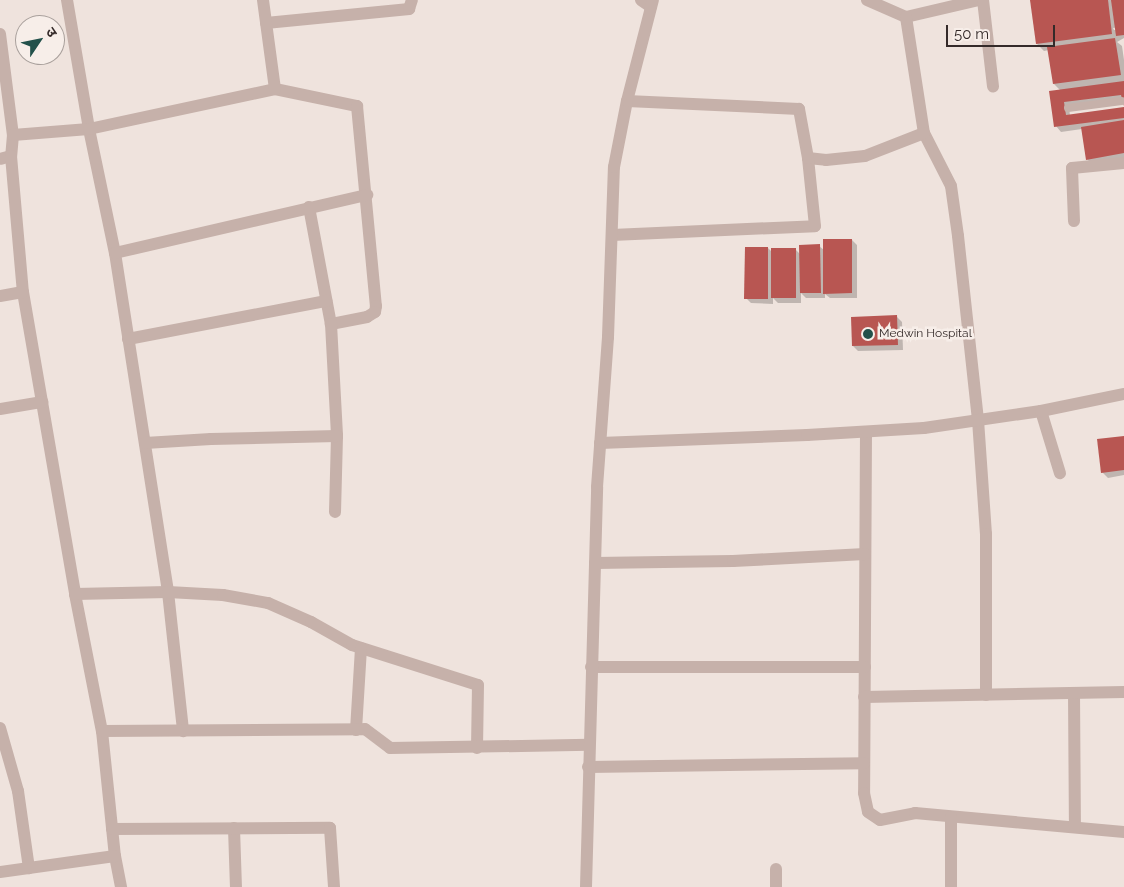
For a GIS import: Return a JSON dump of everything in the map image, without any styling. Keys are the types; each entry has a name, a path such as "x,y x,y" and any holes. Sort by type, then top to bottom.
{"street":[{"path":"67,0 89,128 115,252 168,592 183,731"},
{"path":"263,0 276,89"},
{"path":"266,23 409,9 412,0"},
{"path":"867,0 906,17 981,0 993,86"},
{"path":"585,887 595,563 614,167 648,2"},
{"path":"906,17 924,133 951,186 978,420 986,534 986,695"},
{"path":"0,34 13,135 6,158 24,292 75,594 102,731 120,887"},
{"path":"13,135 89,128 276,89 357,106 376,306 375,312 367,317 331,324"},
{"path":"612,235 815,226 808,158 799,109 627,101"},
{"path":"808,158 826,160 865,156 924,133"},
{"path":"1074,221 1072,168 1124,163"},
{"path":"115,252 309,207 367,196"},
{"path":"309,207 331,324 337,436 335,512"},
{"path":"0,296 24,292"},
{"path":"128,339 326,301"},
{"path":"600,442 924,428 1041,411 1124,394"},
{"path":"0,409 42,402"},
{"path":"1041,411 1060,473"},
{"path":"866,432 864,793 868,812 880,820 915,812 951,817 1124,832"},
{"path":"145,443 211,439 337,436"},
{"path":"595,563 733,561 865,554"},
{"path":"75,594 168,592 223,595 268,603 361,648 478,685 477,748"},
{"path":"356,730 361,648"},
{"path":"591,667 865,667"},
{"path":"864,697 1124,692"},
{"path":"1074,693 1075,827"},
{"path":"0,728 18,791 29,868"},
{"path":"102,731 365,729 390,748 589,745"},
{"path":"588,767 864,763"},
{"path":"951,817 951,887"},
{"path":"234,828 236,887"},
{"path":"112,829 330,828 334,887"},
{"path":"0,872 115,856"},
{"path":"776,869 776,887"}],"lane":[{"path":"1068,108 1122,101"}],"building":[{"path":"1030,0 1108,0 1112,34 1036,44"},
{"path":"1111,0 1124,0 1124,35 1116,36"},
{"path":"1115,38 1121,75 1053,84 1047,47"},
{"path":"1124,81 1124,106 1121,95 1064,102 1066,115 1124,107 1124,118 1054,127 1049,91"},
{"path":"1124,120 1124,153 1086,160 1081,127"},
{"path":"823,239 852,239 852,293 823,294"},
{"path":"820,244 821,293 800,293 799,245"},
{"path":"745,247 768,247 768,299 744,299"},
{"path":"771,248 796,248 796,298 771,298"},
{"path":"897,315 898,345 852,346 851,317"},
{"path":"1124,436 1124,470 1101,473 1097,439"}],"place":[{"name":"Medwin Hospital","path":"868,334"}]}
